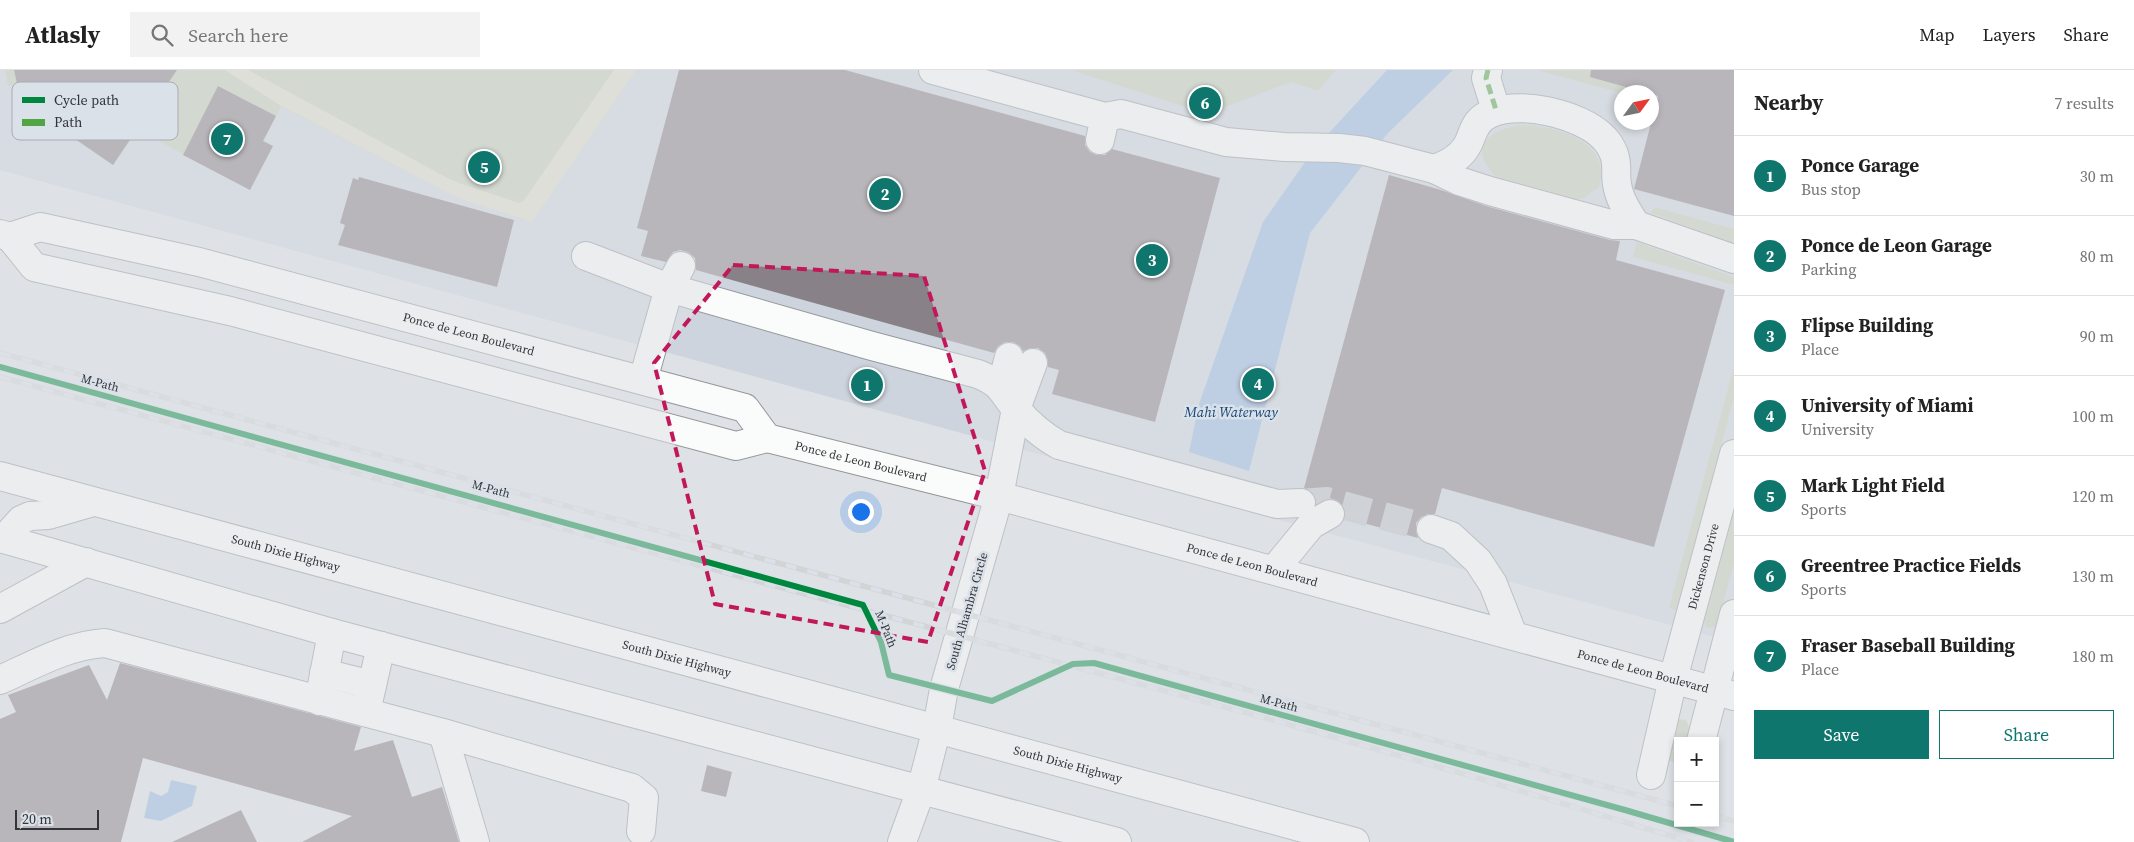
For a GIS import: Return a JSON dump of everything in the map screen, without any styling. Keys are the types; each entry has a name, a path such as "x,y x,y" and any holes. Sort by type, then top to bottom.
{"main road":[{"path":"933,70 1103,128 1121,114 1226,142 1365,151 1434,169 1459,181 1490,191 1614,225 1636,225 1734,259"},
{"path":"1488,70 1486,78 1496,110"},
{"path":"1434,169 1447,165 1458,158 1468,144 1474,127 1483,117 1496,110 1515,107 1534,108 1572,119 1592,128 1605,138 1614,154 1618,168 1616,183 1620,198 1636,225"},
{"path":"1468,144 1471,160 1476,172 1490,191"},
{"path":"1579,214 1605,198 1616,183"},
{"name":"Ponce de Leon Boulevard","path":"5,236 40,227 199,262 643,380 745,408 767,438 999,496 1724,693"},
{"path":"5,236 34,267 230,311 736,446 767,438"},
{"path":"586,256 672,272 872,346 994,380 1008,398 1047,438 1059,445 1277,504 1301,503"},
{"path":"643,380 672,272"},
{"name":"South Alhambra Circle","path":"902,842 921,790 937,728 944,689 999,496 1008,398 1021,360"},
{"name":"Dickenson Drive","path":"1651,775 1673,679 1734,454"},
{"name":"South Dixie Highway","path":"0,476 1355,842"},
{"path":"95,502 48,515 30,516 21,520 1,542 86,562 332,633 1117,842"},
{"path":"1274,570 1312,525 1330,514"},
{"path":"1431,529 1451,536 1478,561 1493,584 1513,635"},
{"path":"0,609 86,562"},
{"path":"1704,737 1724,693 1734,614"},
{"path":"319,701 332,633"},
{"path":"0,680 67,651 94,643 106,643 443,733 632,788 644,798 641,831"},
{"path":"366,712 381,646"},
{"path":"324,673 372,686"},
{"path":"443,733 475,842"}],"highlighted area":[{"path":"733,265 924,276 985,471 928,642 715,604 654,363"}],"shaded area":[{"path":"0,70 1734,70 1734,642 1272,518 0,170"}],"green space":[{"path":"5,70 636,70 532,222 458,198 281,106 264,141 273,146 250,190 157,140 178,140 178,82 12,82 12,86 8,86"},
{"path":"1071,70 1336,70 1318,91 1291,82 1207,114"},
{"path":"1537,70 1622,70 1639,85 1614,85 1614,91"},
{"path":"1522,125 1536,126 1565,133 1590,148 1598,158 1601,171 1599,187 1584,198 1573,200 1520,188 1505,183 1493,174 1483,157 1482,149 1485,142 1497,132"},
{"path":"76,140 131,140 113,165"},
{"path":"1654,207 1734,229 1734,243 1651,213"},
{"path":"1637,242 1734,277 1734,285 1633,257"},
{"path":"1734,366 1734,397 1677,611 1669,608"},
{"path":"1734,509 1734,563 1718,622 1715,627 1706,628 1704,622"},
{"path":"1678,719 1686,720 1690,729 1688,737 1674,737 1674,762 1668,760 1675,723"}],"sand":[{"path":"225,70 248,70 453,181 518,203 523,202 614,70 636,70 532,222 458,198 280,105"}],"water":[{"name":"Mahi Waterway","path":"1387,70 1453,70 1388,133 1310,233 1249,471 1189,452 1199,404 1263,222 1315,148"},
{"path":"171,780 197,786 192,806 161,821 144,818 150,791 161,796 168,792"}],"building":[{"path":"14,70 177,70 169,82 17,82"},
{"path":"679,70 845,70 1085,136 1085,145 1090,152 1096,155 1105,155 1112,149 1220,178 1155,422 1052,394 1059,370 1048,367 1045,353 1038,348 1030,348 1023,351 1020,346 1013,342 1005,342 998,346 994,353 696,270 695,258 688,252 680,250 673,252 666,262 641,256 648,231 637,228"},
{"path":"1591,70 1734,70 1734,216 1634,189 1649,130 1659,130 1659,85 1619,85 1590,77"},
{"path":"218,86 276,116 263,141 273,146 250,190 183,155"},
{"path":"76,140 130,140 113,165"},
{"path":"1389,175 1441,190 1486,206 1610,240 1620,241 1616,260 1725,290 1654,547 1442,488 1435,514 1421,517 1416,523 1418,538 1345,518 1344,507 1338,501 1330,498 1316,504 1314,494 1304,488"},
{"path":"359,177 514,220 497,287 338,245 345,225 340,223 353,178 358,180"},
{"path":"120,663 361,727 354,751 393,740 412,797 442,787 459,842 302,842 352,816 143,758 121,842 0,842 0,719 16,712 8,695 89,665 107,700"},
{"path":"707,765 732,772 726,797 701,791"},
{"path":"241,810 257,842 172,842"}],"tunnel":[{"path":"1301,503 1327,501 1431,529"}],"railway":[{"path":"0,353 1674,805"},
{"path":"0,377 1287,724 1464,774 1691,842"},
{"path":"1719,817 1734,821"}],"marked path":[{"path":"1488,70 1486,78 1496,110"}],"cycle path":[{"name":"M-Path","path":"0,367 863,605 881,642 889,675 992,701 1073,664 1094,663 1734,842"}],"place":[{"name":"Greentree Practice Fields","path":"1205,103"},
{"name":"Fraser Baseball Building","path":"227,139"},
{"name":"Mark Light Field","path":"484,167"},
{"name":"Ponce de Leon Garage","path":"885,194"},
{"name":"Flipse Building","path":"1152,260"},
{"name":"University of Miami","path":"1258,384"},
{"name":"Ponce Garage","path":"867,385"}]}
